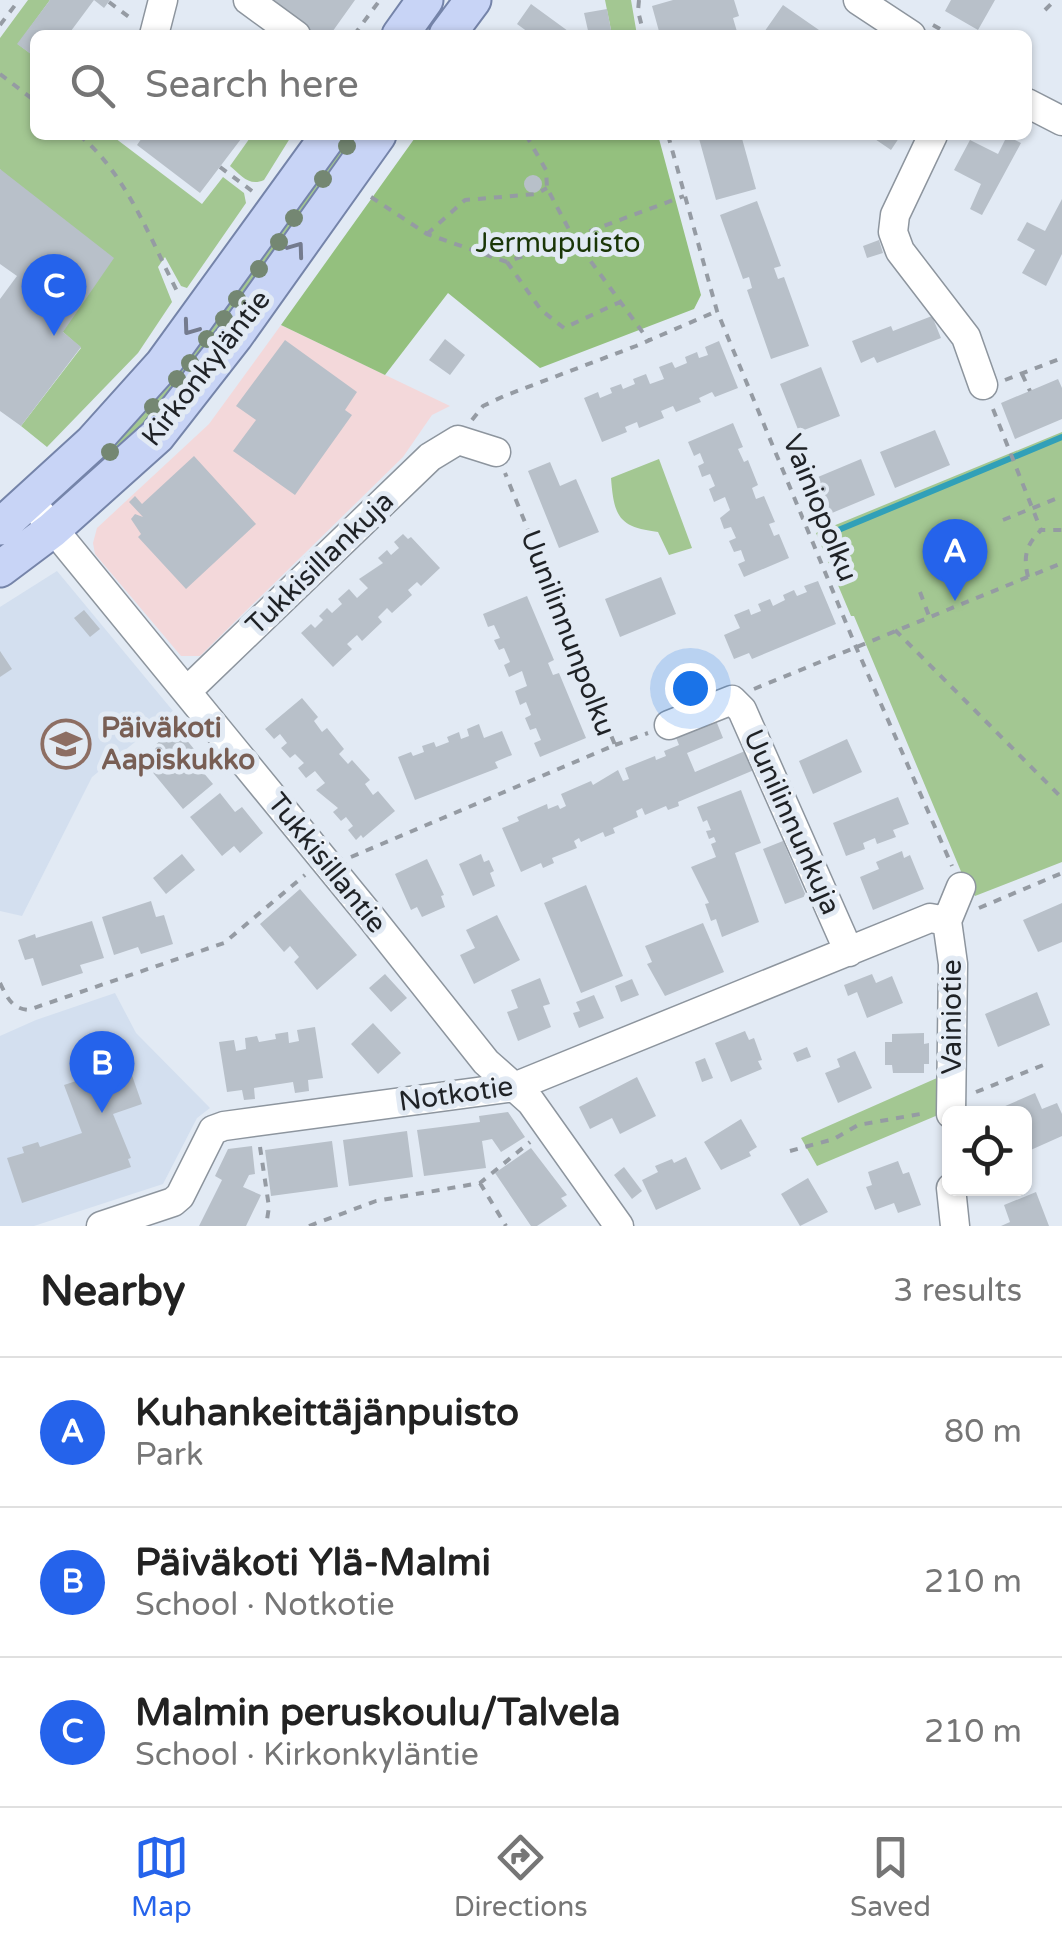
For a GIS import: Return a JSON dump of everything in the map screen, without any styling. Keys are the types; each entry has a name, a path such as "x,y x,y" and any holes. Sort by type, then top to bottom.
{"main road":[{"path":"404,30 425,0"},
{"path":"451,30 473,0"},
{"name":"Kirkonkyläntie","path":"0,528 92,443 163,364 325,140"},
{"name":"Kirkonkyläntie","path":"0,569 52,530 157,436 236,336 374,140"}],"street":[{"path":"155,30 163,0"},
{"path":"248,0 289,30"},
{"path":"858,0 903,30"},
{"path":"1032,106 1062,121"},
{"path":"931,140 895,215 893,232 900,251 966,337 983,385"},
{"name":"Tukkisillankuja","path":"187,691 430,458 458,440 496,452"},
{"name":"Tukkisillantie","path":"30,501 486,1062 532,1102 619,1226"},
{"name":"Uunilinnunkuja","path":"669,724 732,700 742,710 849,952"},
{"name":"Notkotie","path":"101,1226 173,1202 180,1196 213,1130 514,1087 960,906"},
{"name":"Vainiotie","path":"951,1106 954,964 960,906"},
{"path":"952,1196 955,1226"}],"path":[{"path":"0,25 19,0"},
{"path":"358,30 380,0"},
{"path":"639,0 643,30"},
{"path":"1045,10 1055,0"},
{"path":"0,74 30,97"},
{"path":"85,140 122,186 183,302"},
{"path":"529,140 546,170 547,188 573,238 649,341"},
{"name":"Vainiopolku","path":"669,140 717,311 960,906"},
{"path":"220,166 260,197"},
{"path":"427,234 465,200 536,194 547,188"},
{"path":"363,192 427,234 507,262 542,310 564,328 620,302"},
{"path":"507,262 684,196"},
{"path":"483,406 717,311"},
{"path":"1041,530 983,385 1062,358"},
{"path":"1022,374 1030,391"},
{"name":"Uunilinnunpolku","path":"343,860 615,745 496,452"},
{"path":"1003,520 1060,497"},
{"path":"1041,530 1062,530"},
{"path":"1028,576 1026,550 1041,530"},
{"path":"732,700 1062,563"},
{"path":"920,592 930,616"},
{"path":"895,630 1062,798"},
{"path":"615,745 669,724"},
{"path":"0,983 11,1003 28,1010 224,943 311,870"},
{"path":"960,906 1062,873"},
{"path":"957,1106 1046,1064"},
{"path":"790,1150 834,1140 858,1126 942,1111"},
{"path":"308,1226 376,1201 480,1183 549,1127"},
{"path":"258,1136 269,1207 266,1226"},
{"path":"480,1183 506,1226"}],"shaded area":[{"path":"281,325 450,406 432,415 403,457 200,656 181,656 95,554 97,528 209,424"},
{"name":"Päiväkoti Aapiskukko","path":"57,571 173,711 92,777 22,916 0,911 0,607"},
{"path":"115,993 136,1033 210,1108 197,1118 163,1184 34,1226 0,1226 0,1036"}],"green space":[{"path":"28,0 50,0 18,44 30,53 30,140 118,140 202,204 223,177 244,193 246,203 187,288 181,286 165,257 158,267 172,302 138,353 47,447 21,426 81,348 63,332 0,169 0,38"},
{"path":"605,0 631,0 636,30 611,30"},
{"path":"248,140 289,140 264,180 246,179 230,166"},
{"path":"340,140 360,140 191,375 101,470 91,460"},
{"name":"Jermupuisto","path":"413,140 659,140 701,295 694,309 540,368 448,293 385,375 281,325"},
{"path":"1062,432 1062,862 975,896 965,881 816,533"},
{"path":"659,459 692,548 669,555 658,532 635,527 621,518 612,491 611,478"},
{"path":"937,1078 938,1115 817,1166 801,1138"}],"building":[{"path":"50,0 94,0 72,30 30,30 30,53 17,44"},
{"path":"94,0 110,0 104,8"},
{"path":"266,0 355,0 334,30 310,30"},
{"path":"673,0 734,0 739,16 733,18 737,30 659,30 652,6"},
{"path":"951,0 995,0 978,30 945,11"},
{"path":"531,4 567,30 525,30 517,24"},
{"path":"783,5 819,30 766,30"},
{"path":"607,9 611,30 588,30 584,13"},
{"path":"140,140 240,140 200,193 137,145"},
{"path":"699,140 742,140 756,189 716,200"},
{"path":"876,140 898,140 891,150"},
{"path":"970,140 998,154 1005,140 1021,143 982,215 970,209 981,184 954,170"},
{"path":"0,169 114,258 63,332 81,347 21,426 0,411 0,299 17,276 0,264"},
{"path":"533,175 542,184 533,193 524,184"},
{"path":"1062,199 1062,254 1046,286 1022,273 1035,250 1017,240 1027,222 1045,231"},
{"path":"757,201 781,266 774,268 778,279 784,277 809,346 771,359 747,290 752,288 749,277 743,279 720,215"},
{"path":"879,240 883,253 867,258 863,246"},
{"path":"932,316 941,338 877,363 874,357 861,363 852,341"},
{"path":"445,339 465,355 450,375 429,360"},
{"path":"285,340 357,392 345,410 352,415 295,495 233,451 256,420 236,406"},
{"path":"719,341 738,388 715,397 712,392 699,398 701,402 676,412 673,406 661,411 664,418 639,428 637,422 625,427 627,432 602,442 584,398 598,392 600,398 612,393 610,388 621,384 623,389 646,374 650,384 664,379 659,367 672,362 675,368 687,363 685,357 697,352 699,358 708,355 705,347"},
{"path":"821,367 840,416 799,432 780,384"},
{"path":"1058,379 1062,388 1062,419 1015,439 1001,403"},
{"path":"733,423 743,447 738,449 744,462 748,460 758,485 752,488 756,499 764,496 775,522 769,524 774,536 779,534 789,558 744,577 738,564 745,561 741,550 734,552 729,541 736,538 731,527 724,529 720,518 730,510 725,497 714,502 709,489 715,486 710,474 702,477 698,466 704,463 700,453 694,456 688,442"},
{"path":"935,430 950,465 895,488 880,452"},
{"path":"194,456 256,524 186,589 138,537 141,534 131,519 135,514 143,517 129,502 135,496 142,504"},
{"path":"861,459 875,495 820,518 806,482"},
{"path":"550,462 560,486 576,479 599,532 559,548 528,471"},
{"path":"403,534 411,537 440,568 421,586 417,582 408,590 412,595 392,613 387,608 378,617 382,622 362,641 357,635 347,644 352,649 333,667 301,633 311,624 315,628 327,608 332,613 342,604 338,599 349,589 357,598 368,588 359,579 383,563 378,558 387,550 391,555 399,548 394,542"},
{"path":"661,577 676,614 620,637 605,599"},
{"path":"818,581 836,624 752,659 749,653 734,659 724,635 740,628 734,615 749,609 751,615 761,611 758,604 770,599 773,606 785,600 783,595 794,590 797,596 807,592 804,586"},
{"path":"527,596 554,660 548,663 553,675 559,673 586,738 540,757 534,743 541,740 536,728 530,730 525,718 531,715 526,702 520,705 515,691 527,686 522,671 509,677 504,665 510,662 504,648 499,650 494,640 500,638 494,625 488,627 483,614"},
{"path":"84,610 100,629 90,637 74,618"},
{"path":"0,651 12,669 0,677"},
{"path":"302,698 318,717 314,721 322,732 327,728 344,749 339,754 348,764 352,760 370,780 365,784 373,795 378,791 395,811 363,838 361,835 356,840 348,830 353,826 346,817 341,821 333,812 338,808 316,790 325,783 315,771 306,778 298,768 304,763 295,754 290,758 281,748 287,743 280,734 274,739 265,729"},
{"path":"715,718 723,738 687,753 695,772 745,751 754,770 678,802 679,806 668,810 666,806 645,815 642,808 636,811 638,817 613,828 615,833 605,837 603,832 581,842 579,838 574,841 577,848 552,858 554,863 543,868 541,863 521,872 502,828 547,804 548,809 566,806 561,794 591,781 593,785 618,770 623,781 629,779 625,768 655,756 656,760 666,756 664,751 679,745 675,735"},
{"path":"479,724 484,738 502,731 512,755 495,762 498,768 415,800 398,757 424,752 422,746 434,742 436,747 449,742 447,737 459,732 461,739 469,736 467,729"},
{"path":"176,727 203,760 197,765 213,784 183,809 145,763 158,753 153,747"},
{"path":"847,739 862,772 813,794 799,761"},
{"path":"741,790 761,843 735,853 759,922 722,937 716,919 711,921 705,904 709,903 691,867 716,857 711,844 716,842 714,837 709,839 706,831 711,830 697,807"},
{"path":"220,793 235,812 242,807 263,833 240,853 234,846 222,856 190,817"},
{"path":"898,797 909,824 893,830 896,837 877,844 875,838 863,843 865,849 846,856 833,823"},
{"path":"783,841 806,896 785,904 763,849"},
{"path":"902,851 904,858 910,855 924,889 873,910 860,877 879,869 876,862"},
{"path":"182,854 195,870 166,894 153,878"},
{"path":"481,854 494,871 490,873 495,886 473,896 459,864"},
{"path":"427,859 444,895 441,896 445,907 422,917 417,907 411,910 395,874"},
{"path":"586,885 623,976 581,993 544,903"},
{"path":"300,889 357,955 317,990 294,962 299,957 290,946 284,952 260,924"},
{"path":"151,901 156,917 164,915 173,944 141,954 138,947 114,955 102,917"},
{"path":"1062,903 1062,942 1038,952 1023,920"},
{"path":"497,915 520,960 474,984 460,955 475,948 466,930"},
{"path":"92,921 104,958 80,965 83,973 42,986 33,958 25,960 18,940"},
{"path":"703,923 724,972 665,996 647,964 652,962 645,946"},
{"path":"385,974 407,998 391,1012 369,988"},
{"path":"872,974 876,983 892,976 903,1003 867,1018 857,992 848,996 844,985"},
{"path":"540,978 550,1004 543,1006 551,1027 518,1041 507,1012 518,1008 511,990"},
{"path":"632,979 639,995 621,1002 615,986"},
{"path":"1037,992 1050,1025 998,1047 985,1014"},
{"path":"594,995 604,1018 579,1028 573,1013 580,1011 576,1002"},
{"path":"373,1023 401,1053 378,1074 351,1044"},
{"path":"315,1027 323,1078 308,1080 309,1091 295,1093 293,1082 254,1088 255,1099 244,1100 242,1090 227,1092 219,1042 234,1040 236,1051 246,1049 245,1038 257,1036 259,1042 288,1032 289,1043 299,1041 297,1030"},
{"path":"745,1031 749,1040 754,1038 762,1069 731,1082 715,1043"},
{"path":"924,1033 924,1044 929,1043 929,1064 924,1064 924,1073 893,1073 892,1065 885,1065 885,1042 892,1042 892,1034"},
{"path":"807,1047 811,1057 797,1062 793,1053"},
{"path":"855,1051 872,1088 838,1103 825,1073 840,1067 837,1059"},
{"path":"705,1058 713,1078 702,1082 695,1062"},
{"path":"128,1064 142,1104 113,1114 131,1167 22,1203 7,1158 24,1153 22,1147 38,1142 40,1147 82,1133 64,1085"},
{"path":"637,1077 656,1116 620,1134 612,1118 590,1129 579,1107"},
{"path":"1035,1093 1042,1109 1057,1103 1062,1114 1062,1136 1032,1149 1032,1106 1005,1106"},
{"path":"508,1112 525,1137 501,1152 492,1139 482,1141 486,1168 424,1176 417,1130 480,1122 479,1116"},
{"path":"741,1119 757,1147 749,1152 751,1156 721,1170 704,1142"},
{"path":"407,1131 413,1177 349,1186 343,1140"},
{"path":"332,1141 338,1187 271,1196 265,1150"},
{"path":"252,1146 255,1174 249,1175 243,1187 261,1195 246,1226 199,1226 222,1180 215,1176 228,1149"},
{"path":"531,1148 567,1195 561,1198 567,1206 537,1226 531,1226 495,1173"},
{"path":"686,1157 701,1189 656,1210 642,1180 658,1172 655,1166"},
{"path":"898,1161 903,1174 909,1172 921,1205 898,1213 894,1203 875,1210 866,1187 872,1185 868,1172"},
{"path":"624,1167 642,1191 632,1199 614,1175"},
{"path":"808,1178 828,1212 800,1226 781,1194"},
{"path":"1036,1192 1049,1226 1001,1226 1010,1222 1004,1205"}],"waterway":[{"path":"824,536 1062,437"}],"place":[{"name":"Malmin peruskoulu/Talvela","path":"54,336"},
{"name":"Kuhankeittäjänpuisto","path":"955,601"},
{"name":"Päiväkoti Aapiskukko","path":"66,744"},
{"name":"Päiväkoti Ylä-Malmi","path":"102,1113"}]}
